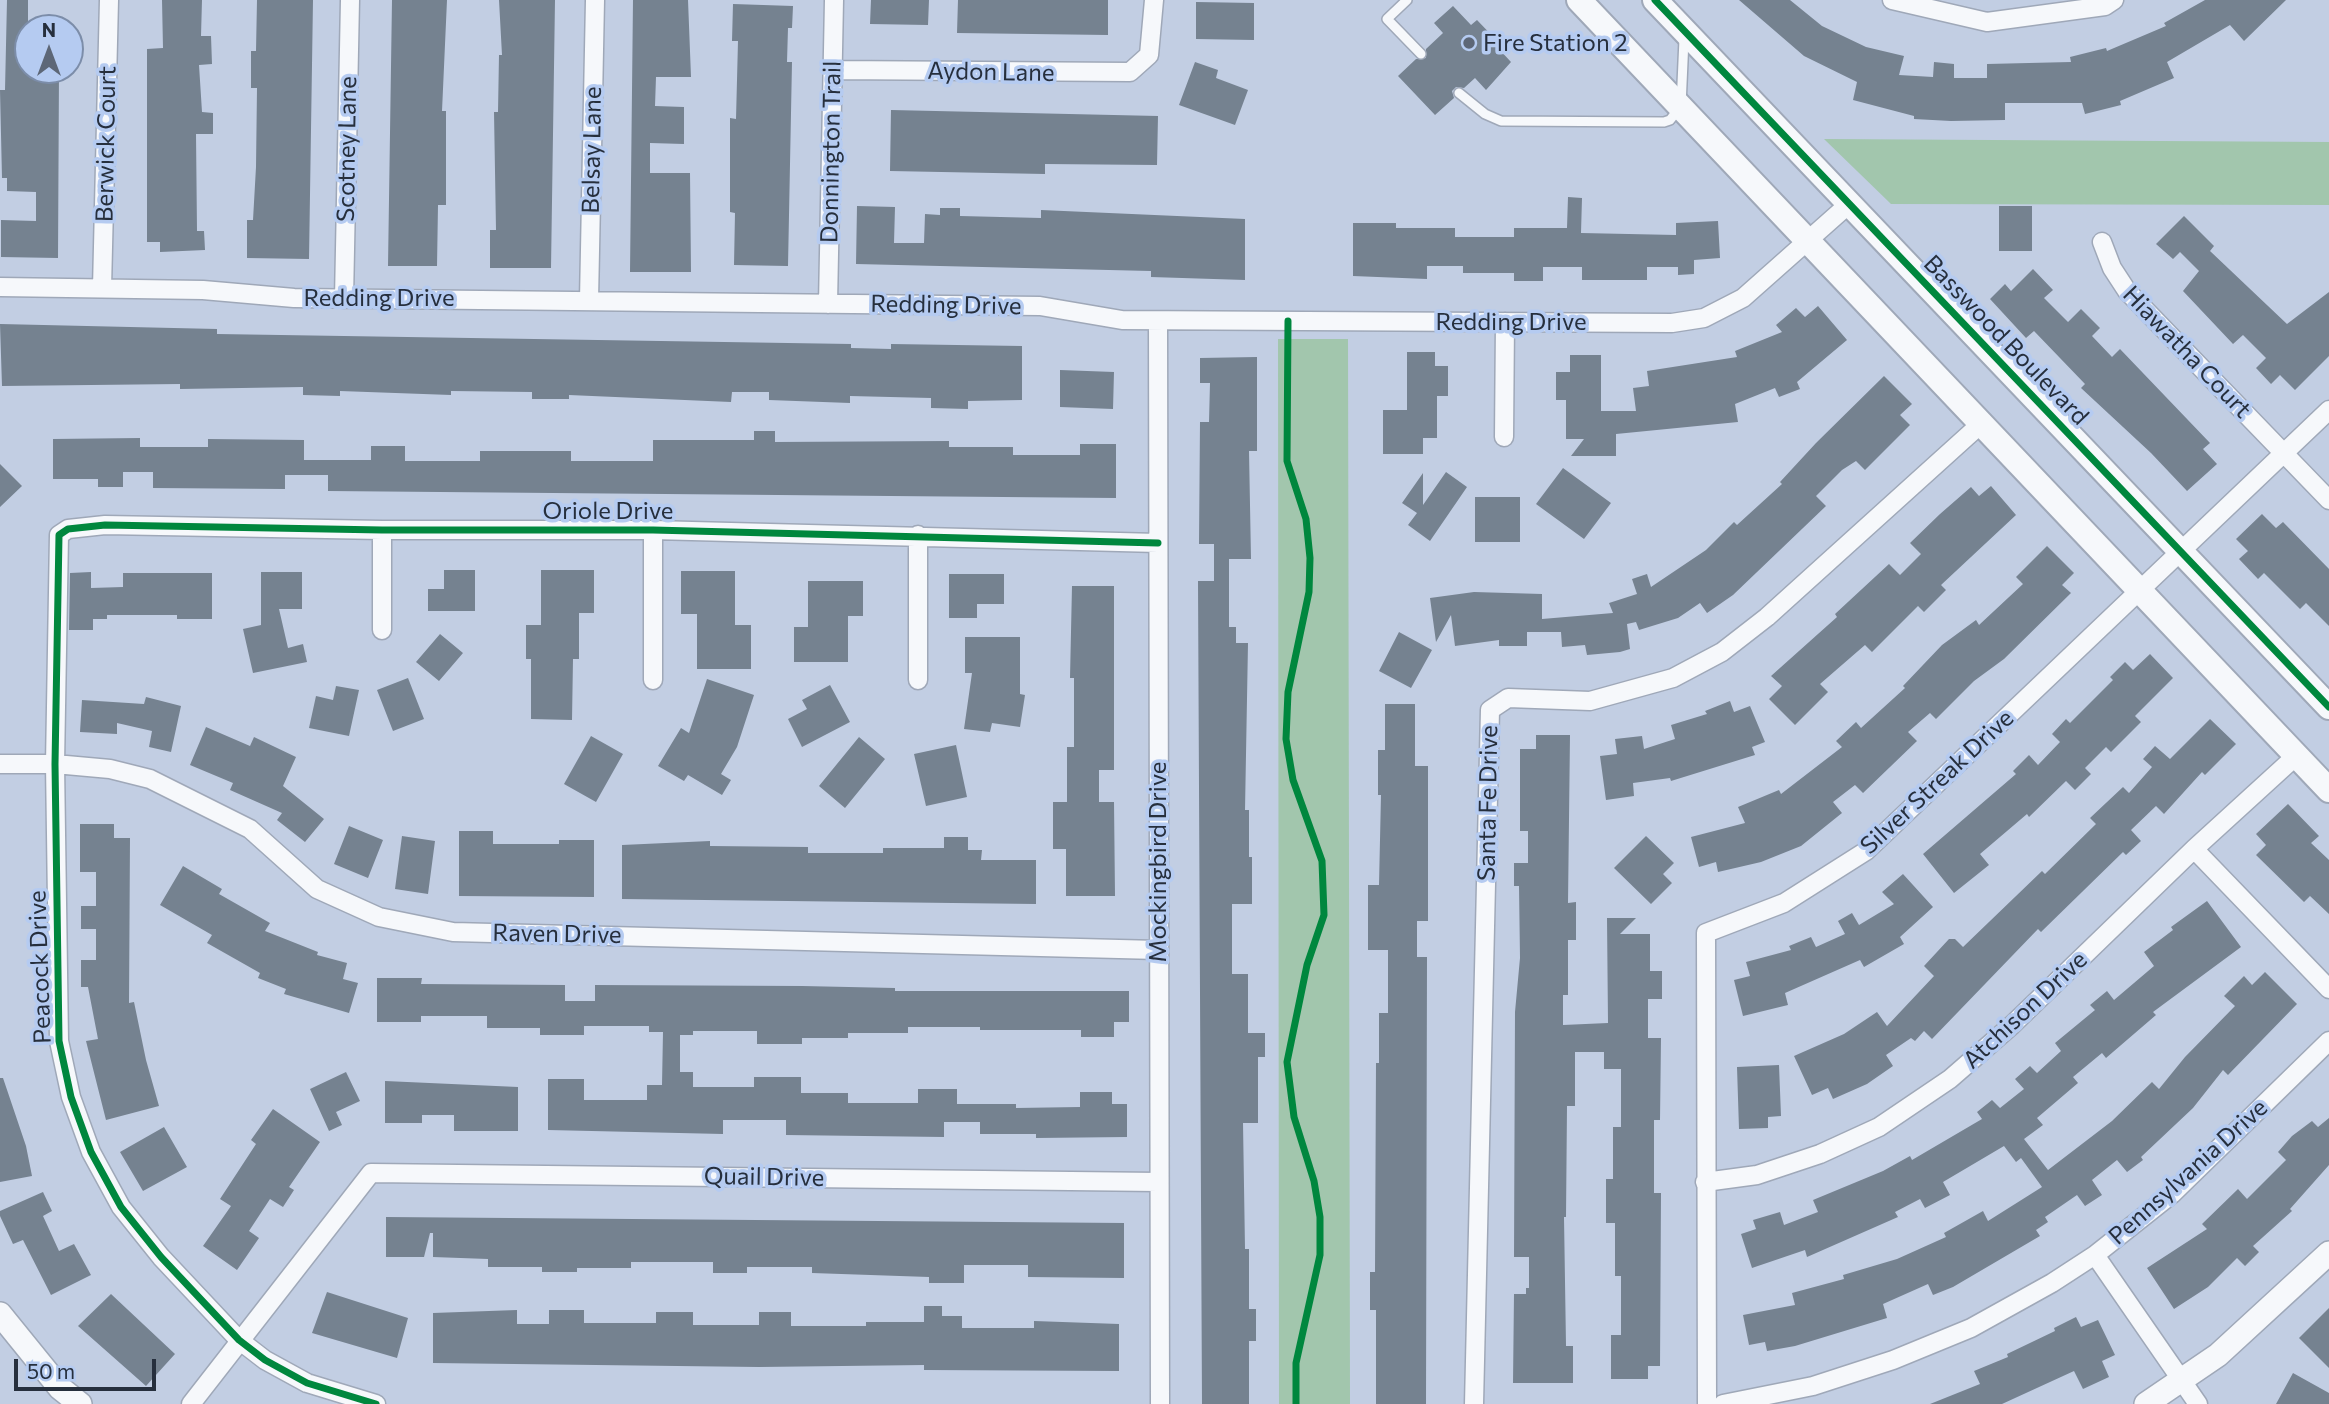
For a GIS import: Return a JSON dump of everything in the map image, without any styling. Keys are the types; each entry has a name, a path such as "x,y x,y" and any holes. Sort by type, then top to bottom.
{"main road":[{"path":"1579,0 1983,422 2329,790"},
{"name":"Basswood Boulevard","path":"1655,0 2329,707"}],"street":[{"name":"Berwick Court","path":"102,288 109,0"},
{"name":"Scotney Lane","path":"344,299 351,0"},
{"name":"Belsay Lane","path":"589,300 595,0"},
{"name":"Donnington Trail","path":"828,304 834,0"},
{"name":"Aydon Lane","path":"832,70 1130,72 1145,61 1152,46 1154,0"},
{"path":"1892,0 1987,22 2105,6 2114,0"},
{"name":"Redding Drive","path":"0,287 203,290 264,296 344,299 1040,306 1108,319 1158,321 1653,323 1704,318 1743,298 1849,204"},
{"name":"Hiawatha Court","path":"2102,242 2112,268 2127,291 2329,500"},
{"name":"Mockingbird Drive","path":"1158,321 1160,1404"},
{"path":"1504,437 1505,322"},
{"name":"Silver Streak Drive","path":"1707,1404 1706,933 1784,903 1866,850 2329,410"},
{"name":"Santa Fe Drive","path":"1474,1404 1490,710 1508,698 1590,701 1673,678 1722,652 1766,617 1983,422"},
{"name":"Oriole Drive","path":"59,535 68,529 105,525 382,530 653,530 1158,543"},
{"path":"382,530 382,630"},
{"path":"653,530 653,680"},
{"name":"Peacock Drive","path":"59,535 55,764 59,1041 71,1097 91,1152 121,1207 161,1257 239,1340 265,1360 307,1383 376,1404"},
{"path":"918,535 918,680"},
{"name":"Atchison Drive","path":"1706,1182 1757,1175 1820,1154 1879,1127 1917,1103 1988,1048 2194,849 2296,756"},
{"name":"Raven Drive","path":"0,764 55,764 110,769 150,779 250,829 317,889 379,917 453,932 1158,950"},
{"path":"2194,849 2329,989"},
{"name":"Pennsylvania Drive","path":"1723,1404 1814,1386 1930,1347 2011,1307 2095,1255 2172,1194 2329,1041"},
{"name":"Quail Drive","path":"239,1340 371,1172 1158,1182"},
{"path":"2146,1404 2246,1331 2329,1253"},
{"path":"2095,1255 2198,1404"},
{"path":"0,1314 60,1388 80,1404"},
{"path":"191,1404 239,1340"}],"lane":[{"path":"1407,0 1387,19 1421,54"},
{"path":"1459,93 1485,114 1508,122 1664,122 1678,113 1681,106 1684,30"}],"green space":[{"path":"1824,139 2329,142 2329,205 1891,204"},
{"path":"1278,339 1348,339 1350,1404 1279,1404"}],"building":[{"path":"7,0 28,0 28,14 14,14 14,84 59,84 58,258 1,257 1,220 36,221 36,192 7,191 7,178 2,178 0,90 5,90"},
{"path":"162,0 202,0 201,36 211,36 212,64 199,65 202,112 213,113 213,134 196,134 197,231 204,231 205,250 160,252 160,242 147,242 147,49 163,48"},
{"path":"257,0 313,0 309,259 247,258 247,220 253,220 256,167 257,88 251,88 251,51 256,51"},
{"path":"392,0 447,0 442,111 446,111 446,205 438,205 437,266 388,266"},
{"path":"499,0 555,0 551,268 490,268 490,230 496,230 494,112 498,112 499,55 502,55"},
{"path":"633,0 688,0 691,77 656,77 655,106 684,107 684,144 650,143 650,173 690,173 691,272 630,272"},
{"path":"871,0 929,0 928,25 870,24"},
{"path":"958,0 1108,0 1108,35 957,33"},
{"path":"1739,0 1790,0 1822,26 1866,47 1904,56 1899,75 1933,77 1934,62 1954,64 1954,78 1987,78 1987,64 2071,62 2070,57 2106,48 2107,51 2166,26 2164,23 2205,0 2286,0 2244,41 2230,25 2167,62 2174,78 2120,101 2121,105 2085,114 2082,103 2005,103 2005,120 1951,121 1914,119 1914,116 1853,100 1857,82 1804,56"},
{"path":"1196,2 1254,3 1254,40 1196,39"},
{"path":"733,4 793,6 792,28 788,28 787,62 792,62 788,266 734,265 735,213 730,212 730,118 736,119 738,41 732,41"},
{"path":"1453,6 1471,25 1477,20 1501,45 1498,48 1511,62 1486,90 1475,78 1464,88 1456,87 1452,91 1454,98 1435,115 1398,76 1416,59 1426,58 1426,49 1443,33 1434,23"},
{"path":"1195,62 1218,70 1216,78 1248,90 1235,125 1179,105"},
{"path":"891,110 1158,116 1157,165 1045,164 1045,174 890,171"},
{"path":"1568,197 1582,198 1581,233 1676,235 1676,223 1718,221 1720,258 1694,260 1694,274 1678,275 1678,267 1647,267 1647,280 1582,280 1582,267 1543,267 1543,281 1514,281 1514,273 1463,273 1463,266 1427,266 1427,279 1353,276 1353,223 1396,223 1396,228 1455,228 1455,237 1514,237 1514,228 1567,228"},
{"path":"857,206 895,207 894,243 924,243 925,214 940,215 940,208 960,208 960,216 1041,218 1041,210 1245,219 1245,280 1151,277 1151,271 856,264"},
{"path":"1999,206 2032,206 2032,251 1999,251"},
{"path":"2184,216 2214,246 2210,251 2287,324 2329,292 2329,356 2295,390 2280,375 2271,384 2256,368 2266,358 2243,335 2233,344 2183,291 2199,271 2180,252 2173,259 2156,244"},
{"path":"2033,269 2053,290 2044,298 2068,322 2081,309 2100,328 2092,336 2112,357 2120,349 2210,443 2203,449 2217,464 2187,491 2151,453 2081,388 2085,384 2034,331 2026,338 1990,299 2005,284 2011,291"},
{"path":"1818,306 1847,340 1797,382 1800,389 1779,397 1775,388 1735,404 1738,422 1616,434 1616,456 1571,456 1584,439 1566,439 1566,400 1556,400 1556,372 1570,372 1570,355 1601,355 1601,411 1636,411 1633,388 1649,386 1647,371 1737,357 1735,351 1782,332 1776,325 1796,308 1805,317"},
{"path":"0,324 217,329 217,334 851,344 851,348 891,349 891,344 1022,346 1022,400 968,401 968,409 931,408 931,398 850,396 850,403 769,400 769,392 732,392 731,402 569,395 569,399 532,399 532,392 451,391 451,395 340,391 340,396 303,395 303,387 180,389 180,384 2,386"},
{"path":"1407,352 1435,352 1435,366 1448,366 1448,396 1437,396 1437,438 1423,438 1423,454 1383,454 1383,410 1407,410"},
{"path":"1257,357 1257,451 1249,451 1251,559 1229,559 1229,627 1236,627 1236,643 1248,643 1245,810 1249,810 1249,857 1252,857 1252,904 1232,904 1232,974 1248,974 1248,1033 1265,1033 1265,1057 1258,1057 1258,1123 1243,1123 1245,1249 1249,1249 1249,1309 1256,1309 1256,1341 1249,1341 1249,1404 1202,1404 1198,581 1214,581 1214,544 1199,544 1200,422 1209,422 1210,383 1200,383 1200,358"},
{"path":"1060,370 1114,372 1113,409 1060,407"},
{"path":"1884,376 1912,404 1900,415 1910,425 1865,470 1856,461 1842,470 1816,496 1826,506 1733,595 1707,613 1700,603 1678,618 1639,630 1636,622 1627,624 1630,649 1620,652 1587,655 1585,645 1562,647 1561,632 1527,632 1527,646 1499,646 1499,640 1455,646 1451,615 1436,642 1430,598 1474,592 1542,594 1542,619 1613,613 1609,603 1637,594 1632,579 1647,574 1651,587 1706,550 1734,522 1737,525 1782,484 1780,482 1816,443"},
{"path":"754,431 775,431 775,442 949,441 949,447 1013,447 1013,455 1080,455 1080,444 1116,444 1116,498 328,491 328,475 285,475 285,489 153,488 153,472 123,472 123,487 98,487 98,479 53,479 53,439 140,438 140,447 208,447 208,439 304,440 304,460 371,460 371,446 405,446 405,461 480,461 480,451 571,451 571,461 653,461 653,440 754,440"},
{"path":"0,464 22,486 0,507"},
{"path":"1563,468 1611,503 1584,539 1536,504"},
{"path":"1446,472 1467,487 1430,541 1408,525 1417,513 1402,503 1423,473 1423,505"},
{"path":"1991,486 2016,515 1941,585 1946,590 1924,612 1918,606 1872,652 1865,645 1820,684 1828,692 1795,725 1769,699 1782,686 1771,676 1837,617 1835,614 1889,564 1900,575 1921,554 1910,543 1971,487 1979,496"},
{"path":"1475,497 1520,497 1520,542 1475,542"},
{"path":"2262,514 2276,528 2283,522 2329,569 2329,626 2306,603 2300,609 2264,573 2258,579 2239,559 2248,551 2236,539"},
{"path":"2047,546 2074,573 2062,585 2071,593 2004,659 1974,681 1936,719 1930,713 1908,732 1917,741 1863,793 1855,785 1833,802 1842,813 1801,846 1761,862 1718,872 1716,862 1699,867 1691,837 1745,823 1738,807 1779,790 1781,794 1842,747 1836,741 1856,722 1861,728 1905,688 1903,686 1942,645 1976,620 1979,625 2023,584 2016,577"},
{"path":"444,570 475,570 475,611 428,611 428,589 444,589"},
{"path":"541,570 594,570 594,613 579,613 579,659 573,659 572,720 531,719 531,659 526,659 526,625 541,625"},
{"path":"681,571 735,571 735,625 751,625 751,669 697,669 697,614 681,614"},
{"path":"91,572 91,588 123,587 123,573 212,573 212,619 177,619 177,615 107,615 107,619 93,619 93,630 69,630 70,573"},
{"path":"261,572 302,572 302,609 279,609 288,648 303,644 307,662 253,673 243,629 261,625"},
{"path":"949,574 1004,574 1004,604 977,604 977,618 949,618"},
{"path":"808,581 863,581 863,616 848,616 848,662 794,662 794,627 808,627"},
{"path":"1072,586 1114,586 1114,770 1099,770 1099,802 1114,802 1115,896 1066,896 1066,849 1053,849 1053,802 1067,802 1067,747 1074,747 1074,678 1070,678"},
{"path":"1399,632 1432,650 1411,688 1379,671"},
{"path":"440,634 463,653 439,681 416,662"},
{"path":"965,637 1020,637 1020,694 1025,695 1020,727 992,723 990,732 964,729 972,673 965,673"},
{"path":"2150,654 2173,678 2135,716 2141,722 2111,752 2106,747 2085,768 2091,774 2075,790 2066,781 2029,817 2027,814 1980,854 1989,865 1954,893 1923,854 2016,774 2013,771 2029,755 2038,765 2060,742 2052,734 2066,719 2070,723 2113,680 2110,677 2125,662 2133,670"},
{"path":"408,678 424,719 393,731 377,690"},
{"path":"707,679 754,695 737,747 721,774 731,780 722,795 688,775 684,781 658,766 681,728 689,733"},
{"path":"830,685 850,722 802,747 788,719 807,709 802,700"},
{"path":"336,686 359,690 349,736 309,728 316,696 333,700"},
{"path":"146,697 181,706 171,752 149,747 152,731 117,723 117,734 80,732 82,700 144,704"},
{"path":"1730,701 1734,712 1750,706 1765,742 1752,747 1755,755 1671,781 1670,778 1633,783 1634,796 1606,800 1600,756 1617,754 1615,739 1642,736 1644,749 1675,739 1671,725 1707,714 1705,711"},
{"path":"1385,704 1415,704 1415,766 1428,766 1428,921 1417,921 1417,957 1427,957 1426,1404 1376,1404 1376,1310 1370,1310 1370,1272 1375,1272 1376,1063 1379,1063 1379,1013 1388,1013 1388,950 1368,950 1368,885 1379,885 1381,795 1378,795 1378,750 1385,750"},
{"path":"2210,719 2236,744 2205,775 2202,772 2164,814 2156,806 2131,830 2141,841 2126,855 2123,852 2041,932 2038,929 1932,1039 1924,1031 1915,1041 1911,1038 1886,1055 1893,1066 1867,1084 1833,1099 1828,1088 1812,1095 1794,1056 1844,1034 1877,1012 1887,1026 1934,976 1924,966 1949,939 1955,939 1963,947 2042,871 2045,874 2096,824 2090,818 2123,787 2129,793 2152,767 2143,759 2155,746 2170,759"},
{"path":"206,727 250,746 254,737 296,757 283,786 324,819 305,842 277,820 282,813 230,790 233,783 190,765"},
{"path":"1536,735 1570,735 1568,903 1576,902 1576,940 1568,940 1568,995 1563,995 1563,1025 1608,1023 1607,918 1636,918 1620,934 1650,934 1650,971 1662,971 1662,999 1648,999 1648,1038 1661,1038 1660,1120 1654,1120 1654,1193 1661,1193 1660,1366 1648,1366 1648,1379 1611,1379 1611,1335 1621,1335 1621,1276 1615,1276 1615,1223 1606,1223 1606,1179 1613,1179 1613,1127 1621,1127 1621,1069 1604,1069 1604,1052 1575,1052 1575,1106 1567,1106 1564,1217 1566,1346 1573,1346 1573,1383 1513,1383 1514,1294 1526,1294 1526,1288 1529,1288 1529,1257 1514,1257 1515,1012 1520,958 1519,886 1514,886 1514,863 1528,863 1528,831 1520,831 1520,749 1536,749"},
{"path":"591,736 623,754 596,802 564,784"},
{"path":"859,737 885,759 845,808 819,786"},
{"path":"956,745 967,797 926,806 914,754"},
{"path":"2288,804 2319,836 2311,843 2329,860 2329,914 2310,896 2304,902 2256,855 2266,845 2256,834"},
{"path":"80,824 114,824 114,838 130,838 129,1003 134,1002 159,1106 106,1120 86,1041 98,1039 88,987 81,987 81,960 96,960 96,929 81,929 81,906 96,906 96,872 80,872"},
{"path":"349,826 383,840 368,878 334,864"},
{"path":"459,831 493,831 493,844 559,844 559,840 594,840 594,897 459,896"},
{"path":"402,836 435,841 428,894 395,889"},
{"path":"1646,836 1674,863 1663,874 1672,883 1651,904 1614,868"},
{"path":"944,837 968,837 968,850 982,850 981,860 1036,860 1036,904 622,899 622,845 710,841 710,846 808,847 808,853 883,853 883,848 944,848"},
{"path":"183,866 222,889 219,894 270,923 265,931 318,952 317,955 347,963 343,979 358,983 349,1013 284,994 286,989 258,978 260,973 207,943 212,935 160,905"},
{"path":"1903,874 1933,907 1900,937 1904,944 1864,967 1860,960 1785,993 1788,1005 1743,1016 1734,980 1750,976 1746,962 1791,950 1789,946 1811,937 1816,947 1845,934 1838,921 1852,913 1859,925 1894,904 1882,892"},
{"path":"2207,901 2241,947 2153,1012 2156,1015 2106,1058 2102,1053 2073,1077 2078,1083 2037,1118 2043,1125 2024,1139 2048,1170 2112,1121 2152,1082 2159,1089 2185,1057 2235,1006 2224,996 2244,976 2252,985 2265,972 2297,1004 2228,1075 2223,1070 2193,1108 2141,1157 2143,1160 2127,1172 2117,1160 2092,1180 2102,1195 2085,1206 2077,1195 2045,1217 2048,1222 2036,1230 2040,1236 1953,1287 1933,1295 1928,1284 1883,1304 1887,1318 1795,1346 1767,1351 1765,1342 1749,1345 1743,1315 1795,1305 1792,1293 1844,1279 1843,1275 1897,1259 1946,1237 1944,1233 1983,1211 1988,1221 2042,1187 2021,1158 2016,1162 2004,1146 1943,1182 1950,1195 1925,1208 1920,1199 1895,1212 1898,1217 1807,1257 1805,1250 1752,1268 1741,1234 1756,1229 1753,1220 1780,1212 1784,1225 1818,1212 1813,1200 1883,1171 1910,1156 1912,1160 1982,1119 1977,1112 1992,1100 2000,1108 2024,1089 2015,1079 2030,1066 2037,1073 2061,1051 2055,1043 2095,1010 2090,1005 2107,991 2114,1000 2154,966 2144,952 2173,930 2171,927"},
{"path":"377,978 422,978 421,984 565,985 565,1001 595,1001 595,985 802,986 895,988 895,991 1129,991 1129,1022 1114,1022 1114,1037 1081,1037 1081,1030 980,1030 980,1027 908,1027 908,1033 848,1033 848,1038 802,1038 802,1044 757,1044 757,1031 693,1031 693,1035 680,1035 680,1072 693,1072 693,1087 754,1087 754,1077 801,1077 801,1093 848,1093 848,1103 918,1103 918,1089 957,1089 957,1104 1016,1104 1016,1108 1080,1107 1080,1092 1112,1092 1112,1104 1127,1104 1127,1137 1036,1138 1036,1134 980,1134 980,1122 944,1122 944,1137 786,1135 786,1120 723,1120 723,1134 548,1130 548,1079 584,1079 584,1100 647,1100 647,1085 662,1085 663,1032 649,1032 649,1026 584,1026 584,1035 540,1035 540,1028 487,1028 487,1016 421,1016 421,1022 377,1022"},
{"path":"1779,1065 1781,1116 1768,1117 1768,1128 1739,1129 1737,1067"},
{"path":"346,1072 360,1101 336,1112 342,1125 329,1131 310,1089"},
{"path":"0,1078 3,1078 26,1146 32,1176 0,1182"},
{"path":"385,1081 518,1087 518,1131 454,1131 454,1115 422,1115 422,1123 385,1123"},
{"path":"273,1109 320,1142 289,1187 294,1190 283,1207 270,1199 249,1231 259,1238 237,1270 203,1246 231,1206 220,1199 256,1144 251,1140"},
{"path":"2329,1118 2329,1165 2290,1209 2292,1211 2253,1246 2259,1252 2245,1266 2237,1258 2208,1287 2174,1309 2147,1268 2207,1229 2202,1224 2238,1189 2247,1199 2286,1160 2278,1152 2292,1136 2312,1121 2318,1127"},
{"path":"164,1127 187,1167 143,1191 120,1152"},
{"path":"43,1192 52,1211 43,1216 59,1251 74,1244 91,1275 51,1295 23,1240 13,1244 0,1216 0,1211"},
{"path":"386,1217 1124,1223 1124,1278 1028,1277 1028,1265 964,1265 964,1283 929,1283 929,1277 812,1273 812,1267 747,1267 747,1273 713,1273 713,1262 631,1262 631,1268 577,1268 577,1272 542,1272 542,1267 488,1267 488,1259 433,1257 433,1233 430,1233 424,1257 386,1257"},
{"path":"327,1292 408,1318 397,1358 312,1333"},
{"path":"111,1294 175,1354 146,1386 78,1326"},
{"path":"924,1306 942,1306 942,1316 962,1316 962,1328 1034,1328 1034,1321 1119,1324 1119,1371 924,1370 924,1365 759,1367 433,1363 433,1313 517,1310 517,1324 549,1324 549,1310 584,1310 584,1323 656,1323 656,1312 693,1312 693,1325 759,1325 759,1312 791,1312 791,1326 866,1326 866,1322 924,1322"},
{"path":"2329,1308 2329,1368 2299,1338"},
{"path":"2076,1317 2081,1327 2098,1320 2115,1355 2102,1361 2109,1377 2083,1389 2074,1371 2002,1404 1930,1404 1980,1384 1974,1371 2008,1357 2007,1354 2055,1331 2054,1328"},
{"path":"2293,1373 2329,1393 2329,1404 2276,1404"}],"cycle path":[{"path":"1655,0 2329,707"},
{"path":"1288,321 1287,461 1306,519 1310,558 1309,592 1288,692 1286,739 1293,780 1322,861 1324,915 1307,965 1287,1062 1294,1117 1314,1181 1320,1217 1320,1255 1296,1363 1296,1404"},
{"path":"376,1404 307,1383 265,1360 239,1340 161,1257 121,1207 91,1152 71,1097 59,1041 55,764 59,535 68,529 105,525 382,530 653,530 1158,543"}],"place":[{"name":"Fire Station 2","path":"1469,43"}]}
